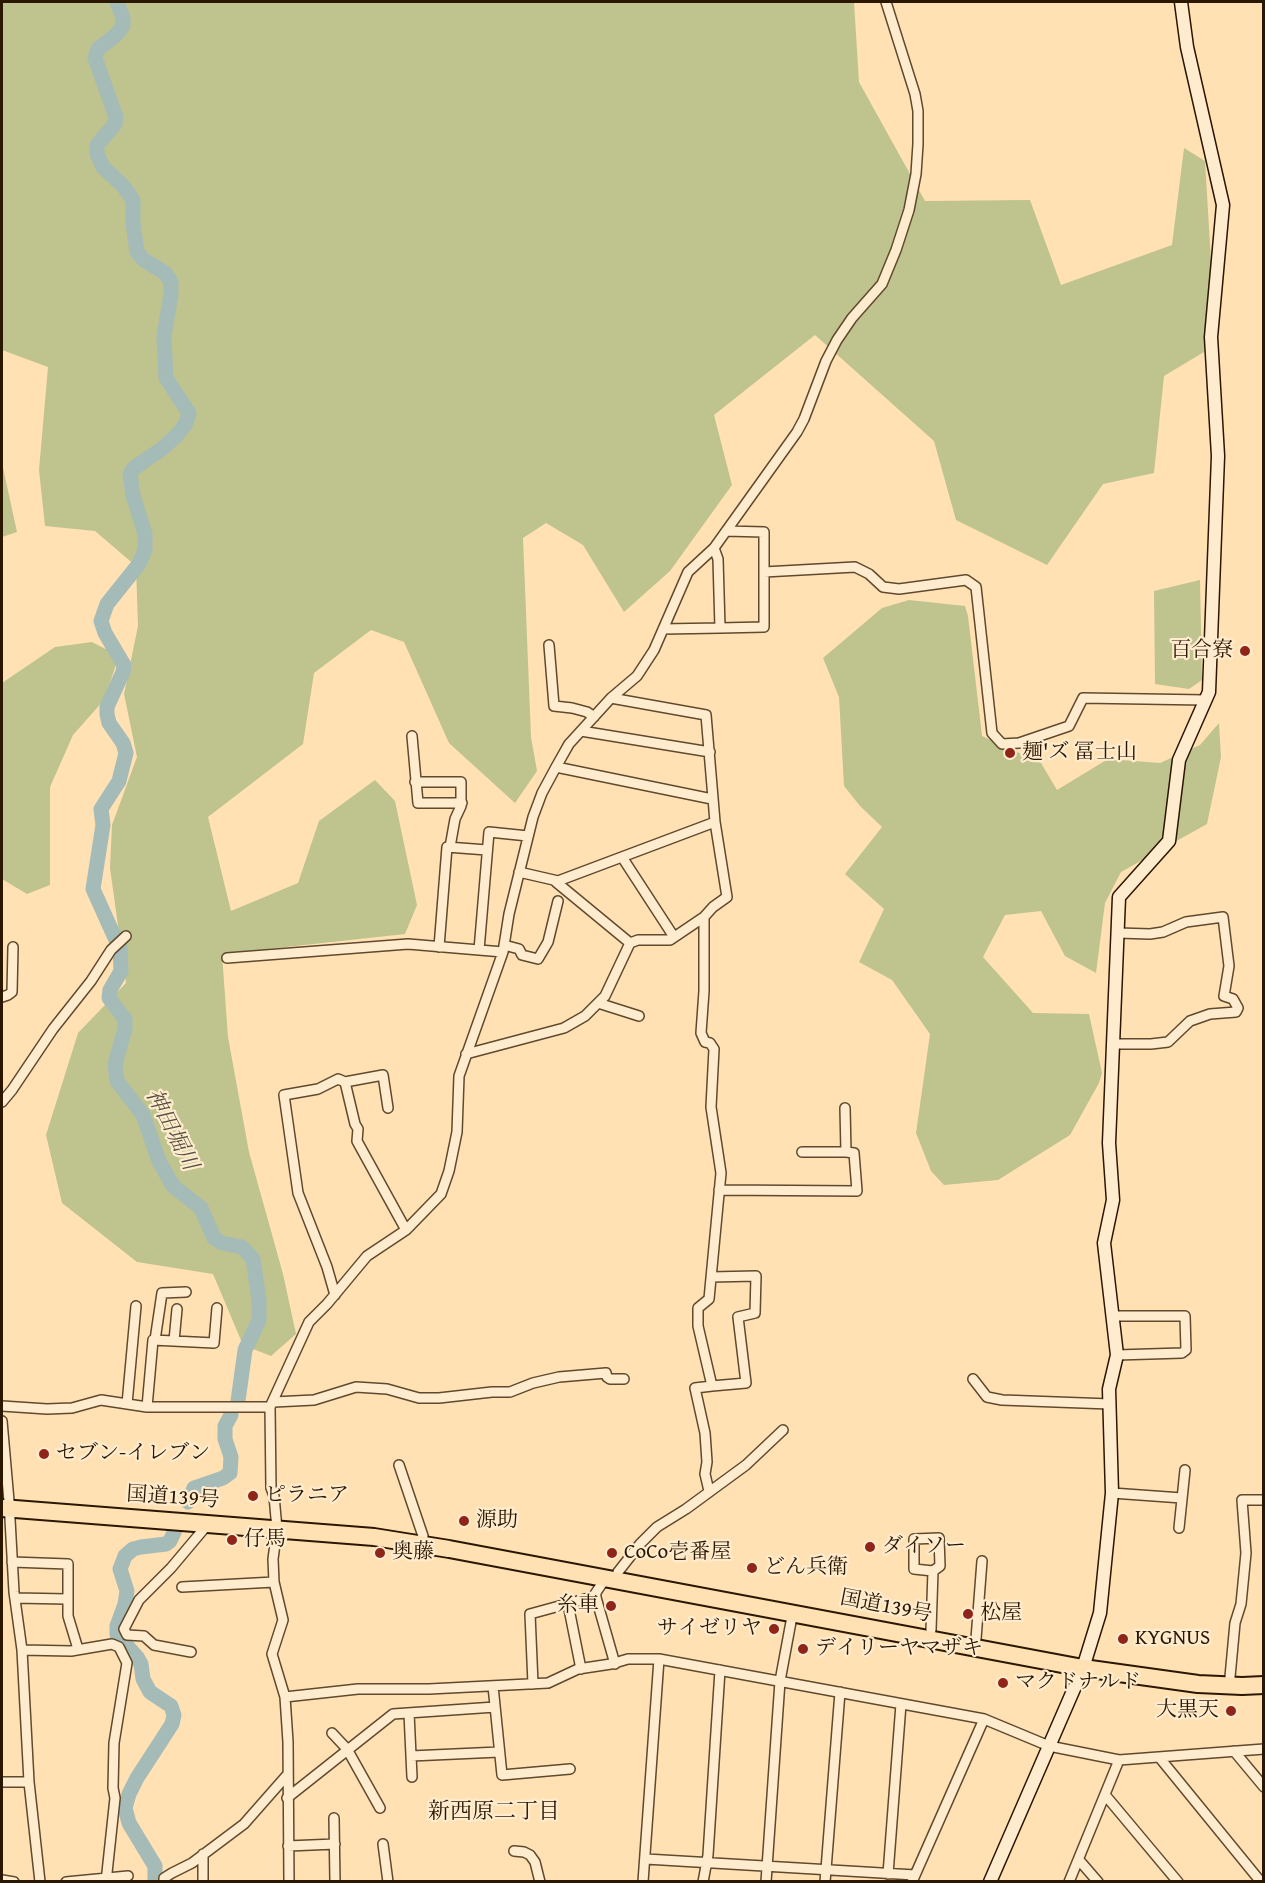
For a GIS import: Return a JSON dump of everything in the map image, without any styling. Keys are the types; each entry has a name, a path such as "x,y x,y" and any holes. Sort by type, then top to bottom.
{"highway":[{"name":"国道139号","path":"5,1504 423,1536 611,1576"},
{"name":"国道139号","path":"5,1504 208,1524 277,1525 374,1537 611,1576 1198,1684 1263,1685"},
{"name":"国道139号","path":"793,1609 932,1630 1084,1663 1178,1674 1263,1676"}],"street":[{"path":"289,1881 288,1742 285,1697 272,1654 283,1620 274,1582 273,1559 277,1525 271,1488 272,1405 309,1322 368,1256 406,1230 441,1194 449,1171 457,1132 459,1076 504,948 509,914 528,836 542,794 556,766 569,744 611,698 637,676 654,650 688,572 714,548 800,426 837,340 852,318 882,284 909,210 916,174 918,144 918,111 907,64 886,2"},
{"path":"990,1881 1084,1663 1100,1613 1112,1493 1109,1389 1117,1355 1104,1243 1113,1200 1109,1143 1119,897 1169,841 1179,760 1209,692 1218,456 1211,337 1223,205 1187,47 1181,2"},
{"path":"663,629 764,627 764,532 726,531"},
{"path":"714,548 718,559 720,628"},
{"path":"764,572 855,567 869,574 883,587 899,590 966,580 976,586 992,733 1002,744 1019,743 1069,726 1083,698 1205,700"},
{"path":"549,645 552,704 587,712 594,717"},
{"path":"466,1054 564,1028 585,1016 605,996 630,943 638,940 670,940 704,917 727,897 714,822 706,715 611,698"},
{"path":"581,731 710,752"},
{"path":"412,736 418,803 462,803"},
{"path":"556,766 712,799"},
{"path":"415,782 461,782 462,803 455,819 450,847 447,847 439,947"},
{"path":"556,882 714,822"},
{"path":"479,950 489,832 528,836"},
{"path":"450,847 487,850"},
{"path":"622,857 674,937"},
{"path":"519,872 556,882 630,943"},
{"path":"227,958 408,944 479,950 519,949 522,955 538,959 548,942 558,901"},
{"path":"704,917 704,991 701,1033 705,1042 710,1043 714,1049 711,1107 721,1173 709,1299 699,1308 698,1326 712,1386"},
{"path":"1113,1044 1168,1042 1190,1021 1210,1014 1236,1012 1238,1008 1233,999 1224,996 1229,966 1223,917 1186,922 1163,932 1150,934 1118,933"},
{"path":"2,1102 53,1029 91,981 111,950 126,936"},
{"path":"2,997 12,992 12,947"},
{"path":"598,1003 639,1016"},
{"path":"334,1295 327,1267 296,1186 284,1095 318,1089 339,1079 345,1082 383,1075 387,1108"},
{"path":"345,1082 358,1129 357,1141 406,1230"},
{"path":"845,1108 846,1152"},
{"path":"719,1190 857,1191 854,1153 802,1152"},
{"path":"709,1491 705,1474 707,1462 705,1432 695,1388 746,1383 738,1317 755,1312 756,1276 711,1276"},
{"path":"147,1407 153,1340 155,1340 162,1293 186,1293"},
{"path":"127,1404 136,1306"},
{"path":"155,1340 214,1343 217,1308"},
{"path":"174,1341 177,1309"},
{"path":"1113,1316 1185,1316 1186,1350 1182,1353 1117,1355"},
{"path":"2,1406 72,1408 101,1400 147,1407 272,1405 314,1400 356,1387 387,1389 419,1398 439,1398 510,1392 533,1383 559,1377 606,1373 610,1379 624,1379"},
{"path":"973,1379 987,1397 1110,1404"},
{"path":"2,1421 5,1504 22,1650 29,1782 40,1881"},
{"path":"615,1664 595,1594 657,1527 686,1509 746,1465 783,1430"},
{"path":"399,1465 423,1536"},
{"path":"1179,1528 1185,1470"},
{"path":"1112,1493 1182,1498"},
{"path":"1230,1677 1235,1623 1241,1604 1246,1553 1242,1500 1263,1500"},
{"path":"191,1652 154,1646 144,1636 127,1635 124,1629 139,1600 171,1568 208,1524"},
{"path":"976,1639 982,1561"},
{"path":"12,1562 68,1564 68,1616 78,1649"},
{"path":"932,1630 933,1571"},
{"path":"182,1587 274,1582"},
{"path":"2,1592 68,1599"},
{"path":"533,1684 530,1614 596,1596"},
{"path":"568,1604 581,1669"},
{"path":"766,1881 780,1681 793,1609"},
{"path":"22,1650 57,1652 112,1644 119,1647 127,1663 114,1743 113,1788 115,1798 106,1880"},
{"path":"285,1697 358,1689 429,1689 548,1683 581,1669 615,1664 628,1659 659,1659 984,1719 1049,1746 1119,1760 1263,1749"},
{"path":"643,1881 659,1659"},
{"path":"703,1881 708,1855 720,1670"},
{"path":"493,1686 501,1775 570,1769"},
{"path":"825,1881 840,1692"},
{"path":"888,1874 901,1704"},
{"path":"287,1798 393,1714 495,1707"},
{"path":"409,1713 412,1777"},
{"path":"646,1859 888,1874 914,1878 984,1719"},
{"path":"332,1733 346,1749 380,1808"},
{"path":"1234,1751 1263,1787"},
{"path":"411,1756 499,1752"},
{"path":"1159,1757 1262,1880"},
{"path":"1069,1881 1119,1760"},
{"path":"164,1881 172,1873 192,1863 244,1824 288,1774"},
{"path":"2,1782 29,1782"},
{"path":"1106,1796 1178,1881"},
{"path":"334,1818 334,1881"},
{"path":"288,1846 335,1844"},
{"path":"383,1844 388,1881"},
{"path":"514,1851 530,1855 535,1862 540,1881"},
{"path":"203,1854 203,1881"},
{"path":"1079,1860 1098,1881"},
{"path":"66,1881 106,1880 128,1876"},
{"path":"2,1880 14,1881"}],"green space":[{"path":"2,2 854,2 859,82 925,201 1030,200 1061,285 1172,245 1184,148 1205,161 1211,261 1204,352 1164,376 1154,473 1103,484 1047,565 956,520 934,441 815,335 714,415 732,485 670,571 624,612 583,545 546,523 523,538 531,737 537,771 515,803 449,743 404,642 371,630 314,673 303,744 208,817 231,911 298,883 319,821 375,780 395,801 417,905 405,934 222,954 228,1037 249,1152 283,1274 296,1334 271,1356 243,1345 213,1274 137,1262 62,1203 46,1135 78,1033 126,983 110,868 112,825 137,757 124,694 138,626 136,566 95,531 45,526 39,470 48,367 2,350"},
{"path":"2,463 17,532 2,537"},
{"path":"1200,580 1202,680 1189,689 1155,684 1154,591"},
{"path":"909,600 965,606 982,736 1041,763 1057,790 1108,759 1160,763 1200,745 1219,723 1221,757 1207,824 1121,872 1105,903 1096,973 1065,956 1041,911 1005,915 983,957 1033,1013 1089,1014 1102,1073 1099,1083 1070,1135 998,1180 944,1185 931,1171 916,1133 930,1034 892,980 859,962 884,909 845,874 882,827 860,806 844,786 839,697 823,658 882,608"},
{"path":"92,642 119,656 104,700 73,735 50,787 50,885 27,894 2,879 2,683 55,647"}],"waterway":[{"name":"神田堀川","path":"117,2 123,18 123,26 116,35 98,49 95,58 116,117 115,124 97,145 97,154 103,167 124,187 133,200 137,252 144,260 165,273 171,282 164,336 166,378 189,413 179,433 163,448 134,468 130,474 133,495 145,534 145,550 139,564 107,604 101,621 105,633 124,665 107,707 107,714 109,723 123,743 126,753 119,781 101,809 103,825 93,889 120,949 121,971 110,990 109,998 125,1019 125,1029 115,1064 117,1081 143,1115 159,1161 173,1186 201,1208 214,1238 222,1243 242,1247 253,1259 259,1300 259,1320 245,1350 238,1401"},
{"name":"神田堀川","path":"188,1502 194,1488 223,1478 230,1473 231,1457 225,1439 225,1426 231,1415"},
{"name":"神田堀川","path":"155,1882 155,1866 129,1823 125,1808 137,1778 172,1724 174,1715 171,1706 150,1692 143,1679 141,1664 137,1657 117,1635 117,1626 127,1591 120,1569 125,1556 133,1549 166,1544 175,1530"}],"place":[{"name":"百合寮","path":"1245,651"},
{"name":"麺'ズ 冨士山","path":"1010,753"},
{"name":"セブン-イレブン","path":"44,1454"},
{"name":"ピラニア","path":"253,1496"},
{"name":"源助","path":"464,1521"},
{"name":"仔馬","path":"232,1540"},
{"name":"ダイソー","path":"870,1547"},
{"name":"奥藤","path":"380,1553"},
{"name":"CoCo壱番屋","path":"612,1553"},
{"name":"どん兵衛","path":"752,1568"},
{"name":"糸車","path":"611,1606"},
{"name":"松屋","path":"968,1614"},
{"name":"サイゼリヤ","path":"774,1629"},
{"name":"KYGNUS","path":"1123,1639"},
{"name":"デイリーヤマザキ","path":"803,1649"},
{"name":"マクドナルド","path":"1003,1683"},
{"name":"大黒天","path":"1231,1711"}],"district":[{"name":"新西原二丁目","path":"494,1812"}]}
